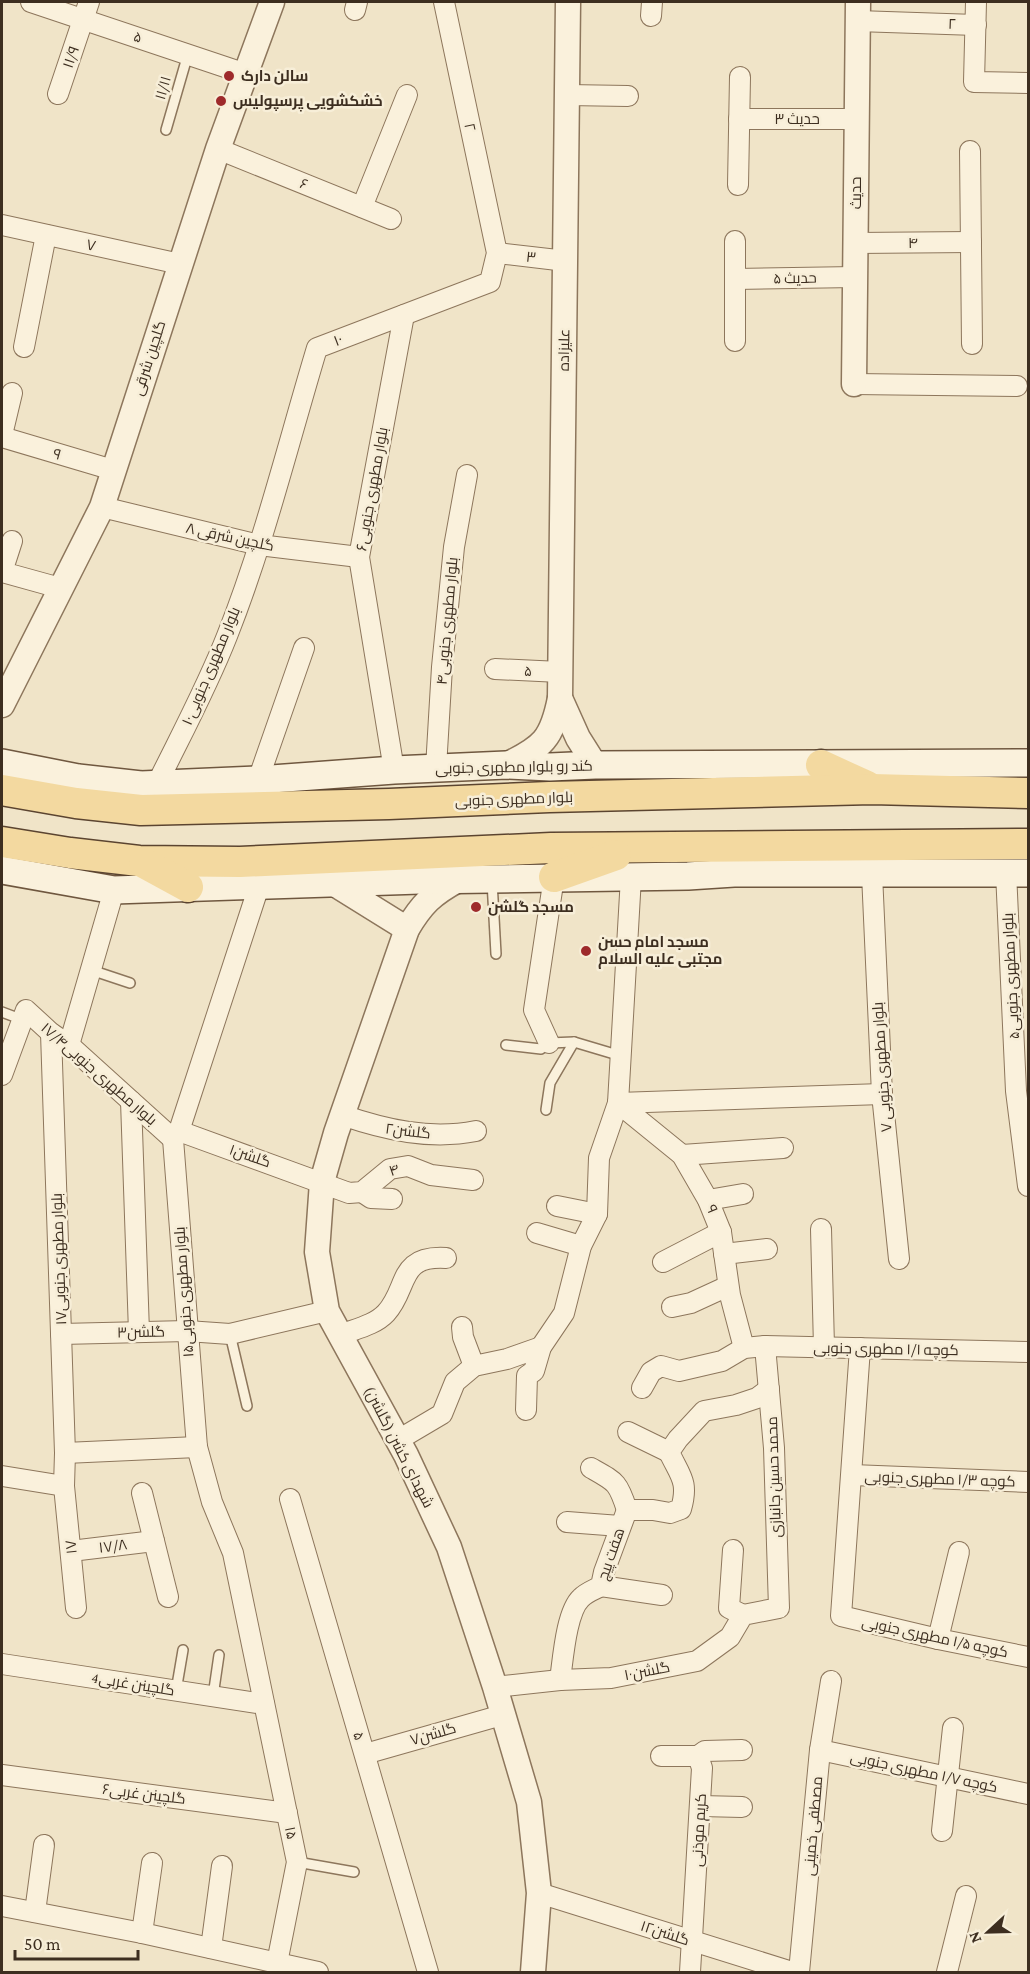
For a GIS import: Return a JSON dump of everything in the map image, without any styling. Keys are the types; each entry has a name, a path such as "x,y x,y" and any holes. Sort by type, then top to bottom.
{"main road":[{"name":"کند رو بلوار مطهری جنوبی","path":"2,763 78,778 141,785 248,789 394,770 506,765 550,767 1029,763"},
{"path":"820,765 872,789"},
{"name":"بلوار مطهری جنوبی","path":"2,790 76,803 141,810 248,789 872,789 1029,794"},
{"path":"2,842 139,861 240,862 551,848 1029,844"},
{"path":"554,877 638,847"},
{"path":"139,861 188,887"},
{"path":"4,872 114,890 734,873 1017,872"}],"street":[{"name":"۵","path":"31,2 86,10 188,54 246,74"},
{"name":"گلچین شرقی","path":"2,705 102,507 218,149 272,2"},
{"name":"۲","path":"444,2 496,254"},
{"name":"علیزاده","path":"506,765 533,752 545,740 553,727 560,698 568,2"},
{"path":"976,2 974,82 1029,83"},
{"name":"۱۱/۹","path":"58,94 86,10"},
{"name":"۲","path":"857,11 976,25"},
{"name":"حدیث","path":"854,384 857,11"},
{"path":"738,185 740,77"},
{"path":"362,207 406,94"},
{"path":"567,95 628,96"},
{"name":"حدیث ۳","path":"739,119 856,119"},
{"name":"۶","path":"218,149 391,219"},
{"path":"970,151 972,344"},
{"name":"۷","path":"2,225 180,264"},
{"path":"24,347 46,235"},
{"path":"735,241 735,341"},
{"name":"۴","path":"856,243 971,242"},
{"name":"۳","path":"496,254 566,261"},
{"name":"۱۰","path":"259,545 316,348 490,282 496,254"},
{"name":"حدیث ۵","path":"735,279 855,277"},
{"name":"بلوار مطهری جنوبی۶","path":"394,770 359,557 404,315"},
{"path":"854,384 1017,386"},
{"path":"2,436 12,393"},
{"name":"۹","path":"2,436 113,470"},
{"name":"بلوار مطهری جنوبی۴","path":"436,768 442,666 454,547 467,476"},
{"name":"۸ گلچین شرقی","path":"102,507 259,545 359,557"},
{"path":"12,541 2,572 60,588"},
{"name":"بلوار مطهری جنوبی۱۰","path":"157,784 227,636 259,545"},
{"path":"248,789 304,648"},
{"name":"۵","path":"495,669 560,672"},
{"name":"علیزاده","path":"560,698 578,738 595,765"},
{"name":"۵بلوار مطهری جنوبی","path":"1017,872 1016,1091 1029,1186"},
{"name":"۷ بلوار مطهری جنوبی","path":"872,874 882,1094 899,1259"},
{"path":"549,1043 534,1010 554,877"},
{"path":"526,1410 527,1376 543,1359 564,1313 581,1246 597,1214 599,1158 618,1103 631,877"},
{"name":"شهدای کشن (گلشن)","path":"458,879 440,889 420,907 407,930 342,1115 322,1182 317,1252 327,1311 398,1440 449,1547 495,1687 528,1802 539,1893 533,1972"},
{"path":"333,883 407,930"},
{"name":"بلوار مطهری جنوبی۱۵","path":"259,886 176,1135 187,1331 197,1447 212,1502 233,1553 264,1704"},
{"path":"69,1045 114,890"},
{"path":"2,1075 24,1015"},
{"name":"بلوار مطهری جنوبی۱۷/۴","path":"24,1015 69,1045 131,1101 176,1135"},
{"name":"بلوار مطهری جنوبی۱۷","path":"51,1033 65,1454 64,1486"},
{"path":"618,1103 882,1094"},
{"path":"131,1101 139,1332"},
{"name":"۹","path":"618,1103 682,1155 708,1200 721,1232 728,1286 744,1348"},
{"name":"گلشن۲","path":"342,1115 377,1128 414,1133 453,1135 476,1131"},
{"name":"گلشن۱","path":"176,1135 322,1182"},
{"path":"682,1155 783,1149"},
{"name":"۴","path":"362,1192 390,1168 408,1166 431,1175 473,1180"},
{"path":"322,1182 349,1193 362,1192 371,1198 392,1199"},
{"path":"708,1200 743,1194"},
{"path":"556,1206 597,1214"},
{"path":"821,1229 824,1347"},
{"path":"663,1262 721,1232"},
{"path":"537,1233 581,1246"},
{"path":"724,1254 766,1249"},
{"path":"340,1335 372,1323 386,1313 411,1267 424,1260 446,1258"},
{"path":"672,1307 691,1303 728,1286"},
{"name":"گلشن۳","path":"61,1334 187,1331 230,1334 327,1311"},
{"path":"462,1327 463,1337 474,1366"},
{"name":"کوچه ۱/۱ مطهری جنوبی","path":"744,1348 765,1346 1029,1352"},
{"name":"محمد حسین جانبازی","path":"743,1615 779,1608 774,1448 765,1346"},
{"path":"642,1388 651,1372 661,1366 679,1371 722,1361 744,1348"},
{"path":"852,1475 860,1348"},
{"path":"398,1440 442,1414 455,1382 474,1366 507,1359 543,1359"},
{"path":"628,1432 669,1452 704,1411 757,1398 769,1389"},
{"path":"65,1454 197,1447"},
{"name":"هفت پیچ","path":"560,1680 569,1620 579,1599 601,1586 624,1518 654,1510 670,1513 681,1509 686,1492 693,1484 669,1452"},
{"path":"567,1522 624,1518 622,1494 614,1482 591,1468"},
{"name":"کوچه ۱/۳ مطهری جنوبی","path":"852,1475 1029,1482"},
{"name":"کوچه ۱/۵ مطهری جنوبی","path":"852,1475 841,1616 1029,1657"},
{"path":"2,1476 64,1486"},
{"name":"۱۷","path":"64,1486 76,1608"},
{"path":"142,1493 168,1597"},
{"name":"۵","path":"290,1499 428,1972"},
{"name":"۱۷/۸","path":"71,1551 154,1541"},
{"path":"733,1550 729,1608 743,1615"},
{"path":"939,1639 959,1552"},
{"path":"601,1586 662,1595"},
{"name":"گلشن۱۰","path":"495,1687 560,1680 611,1678 697,1661 730,1637 743,1615"},
{"name":"4گلچینن غربی","path":"2,1664 264,1704"},
{"name":"مصطفی خمینی","path":"799,1972 820,1750 831,1681"},
{"name":"۱۵","path":"264,1704 297,1862 276,1963"},
{"name":"گلشن۷","path":"365,1754 502,1715"},
{"path":"942,1831 953,1728"},
{"path":"661,1756 698,1756 705,1751 742,1750"},
{"name":"کوچه ۱/۷ مطهری جنوبی","path":"820,1750 1029,1794"},
{"name":"کریم موذنی","path":"690,1972 701,1806 702,1768 698,1756"},
{"name":"گلچینن غربی۶","path":"2,1775 287,1813"},
{"path":"701,1806 742,1806"},
{"path":"34,1912 44,1845"},
{"path":"142,1933 152,1863"},
{"path":"211,1948 222,1866"},
{"name":"گلشن۱۲","path":"539,1893 779,1970"},
{"path":"946,1972 966,1896"},
{"path":"2,1906 142,1933 318,1972"}],"lane":[{"name":"۱۱/۱۱","path":"166,130 188,54"},
{"path":"491,879 496,954"},
{"path":"91,970 130,983"},
{"path":"2,1012 24,1015"},
{"path":"506,1045 541,1049 549,1043 574,1042 621,1056"},
{"path":"546,1110 550,1083 574,1042"},
{"path":"230,1334 247,1406"},
{"path":"176,1690 183,1650"},
{"path":"213,1696 219,1655"},
{"path":"297,1862 354,1872"}],"place":[{"name":"سالن دارک","path":"229,76"},
{"name":"خشکشویی پرسپولیس","path":"221,101"},
{"name":"مسجد گلشن","path":"476,907"},
{"name":"مسجد امام حسن مجتبی علیه السلام","path":"586,951"}]}
